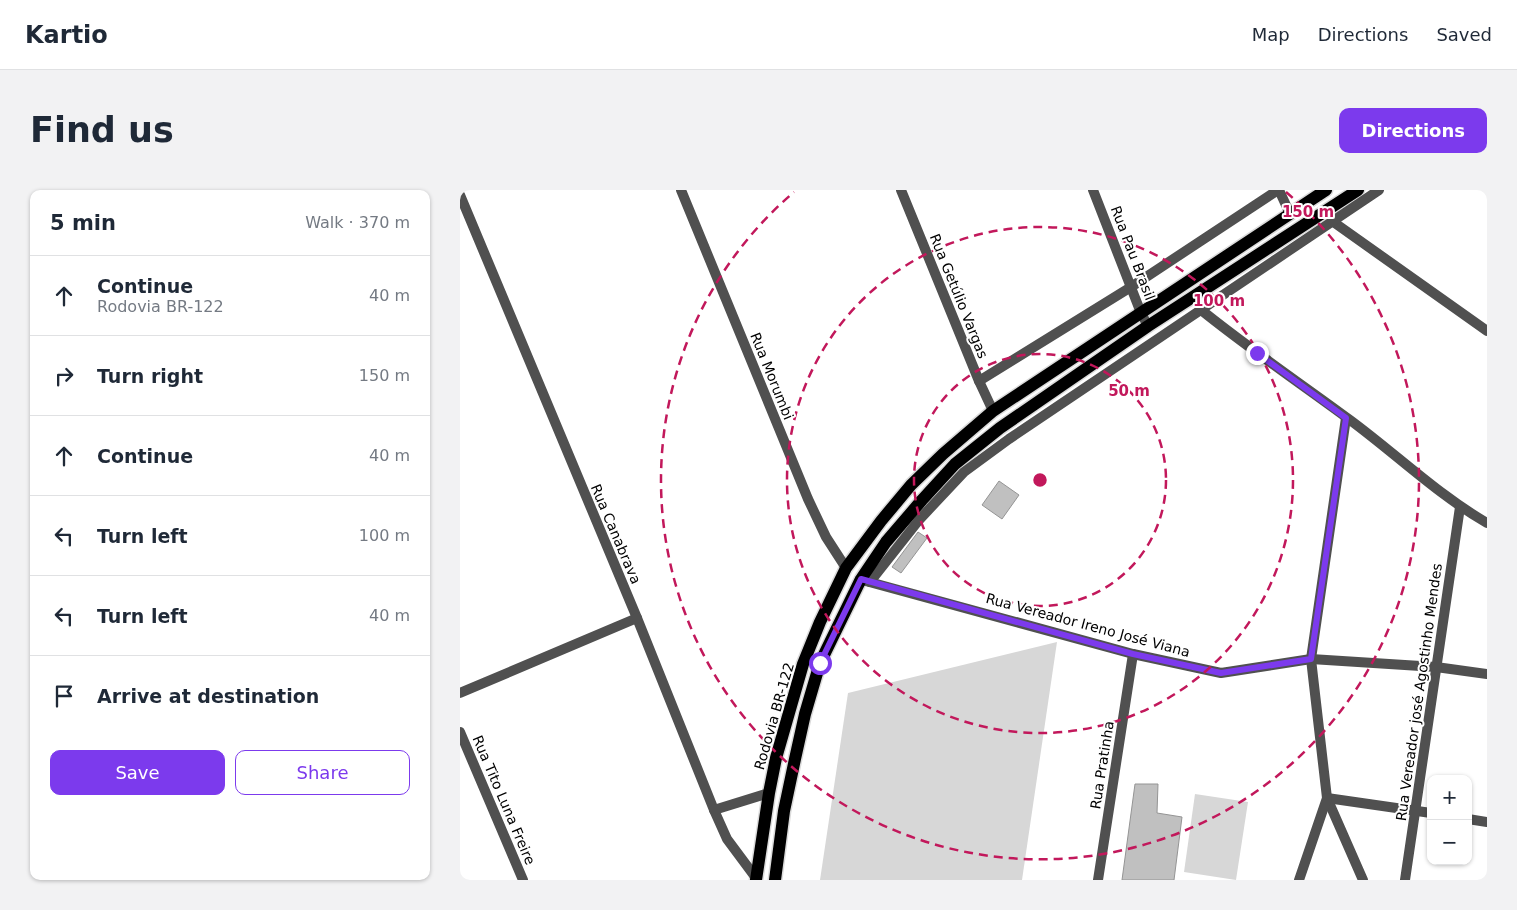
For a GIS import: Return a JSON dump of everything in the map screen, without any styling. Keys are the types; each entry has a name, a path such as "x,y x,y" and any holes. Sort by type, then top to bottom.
{"main road":[{"name":"Rodovia BR-122","path":"756,879 776,758 803,664 820,622 846,568 881,521 943,454 993,411 1326,190"},
{"path":"775,880 784,811 805,714 820,663 886,542 955,464 1000,428 1148,326 1358,190"}],"street":[{"name":"Rua Morumbi","path":"680,190 808,499 826,538 846,568"},
{"name":"Rua Getúlio Vargas","path":"901,190 993,411"},
{"name":"Rua Pau Brasil","path":"1093,190 1148,326"},
{"path":"979,381 1131,287 1279,190 1290,214"},
{"path":"866,581 964,472 1009,439 1200,309 1379,190"},
{"name":"Rua Canabrava","path":"460,194 637,618 714,810 728,839 756,879"},
{"path":"1332,221 1487,331"},
{"path":"1200,309 1230,334 1346,418 1460,507 1487,523"},
{"path":"1346,418 1311,659 1327,798 1363,880"},
{"name":"Rua Vereador josé Agostinho Mendes","path":"1405,880 1460,507"},
{"name":"Rua Vereador Ireno José Viana","path":"866,581 1133,654 1221,673 1311,659"},
{"path":"460,693 637,618"},
{"name":"Rua Pratinha","path":"1098,880 1133,654"},
{"path":"1311,659 1436,666 1487,674"},
{"name":"Rua Tito Luna Freire","path":"460,732 523,880"},
{"path":"714,810 769,793"},
{"path":"1327,798 1427,812"},
{"path":"1299,880 1327,798"},
{"path":"1472,820 1487,822"}],"shaded area":[{"path":"1057,642 1022,880 820,880 848,693"},
{"path":"1195,794 1248,802 1236,880 1184,872"}],"building":[{"path":"999,481 1019,495 1002,519 982,505"},
{"path":"918,532 927,538 901,573 892,567"},
{"path":"1135,784 1158,784 1157,813 1182,817 1174,880 1122,880"}],"route":[{"path":"820,663 861,579 1133,654 1221,673 1311,659 1346,418 1257,353"}]}
